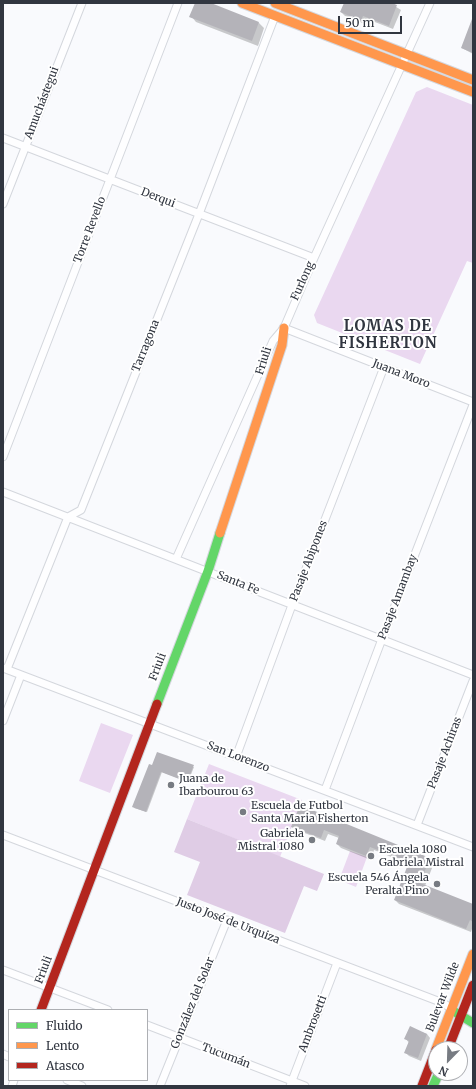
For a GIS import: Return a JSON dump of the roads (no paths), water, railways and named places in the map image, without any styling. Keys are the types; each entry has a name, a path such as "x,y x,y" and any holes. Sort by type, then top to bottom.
{"street":[{"name":"Amuchástegui","path":"3,204 82,3"},
{"name":"Torre Revello","path":"3,457 178,3"},
{"path":"242,3 473,92"},
{"path":"276,3 473,80"},
{"name":"Furlong","path":"176,559 274,341 284,328 314,258 403,66 430,3"},
{"name":"Tarragona","path":"5,668 68,517 80,510 199,214 275,16"},
{"name":"Derqui","path":"3,138 314,258"},
{"name":"Juana Moro","path":"284,328 473,402"},
{"name":"Friuli","path":"41,1009 208,571 282,345 284,328"},
{"name":"Pasaje Abipones","path":"236,757 292,605 384,367"},
{"name":"Pasaje Amambay","path":"325,790 473,405"},
{"name":"Santa Fe","path":"3,492 473,675"},
{"name":"San Lorenzo","path":"5,668 473,847"},
{"path":"3,721 21,675"},
{"name":"Pasaje Achiras","path":"417,825 473,681"},
{"name":"Justo José de Urquiza","path":"3,835 227,920 443,1004 452,1009"},
{"name":"González del Solar","path":"160,1086 227,920"},
{"name":"Bulevar Wilde","path":"439,1041 473,954"},
{"name":"Ambrosetti","path":"291,1083 337,963"},
{"path":"3,970 105,1009"},
{"path":"451,1041 473,985"},
{"path":"452,1009 473,1023"},
{"name":"Tucumán","path":"148,1025 291,1083 305,1086"},
{"name":"Bulevar Wilde","path":"422,1086 428,1070"},
{"path":"70,1081 82,1086"}],"place":[{"name":"Juana de Ibarbourou 63","path":"171,785"},
{"name":"Escuela de Futbol Santa Maria Fisherton","path":"243,812"},
{"name":"Gabriela Mistral 1080","path":"312,840"},
{"name":"Escuela 1080 Gabriela Mistral","path":"371,856"},
{"name":"Escuela 546 Ángela Peralta Pino","path":"437,884"}],"district":[{"name":"LOMAS DE FISHERTON","path":"388,336"}]}
